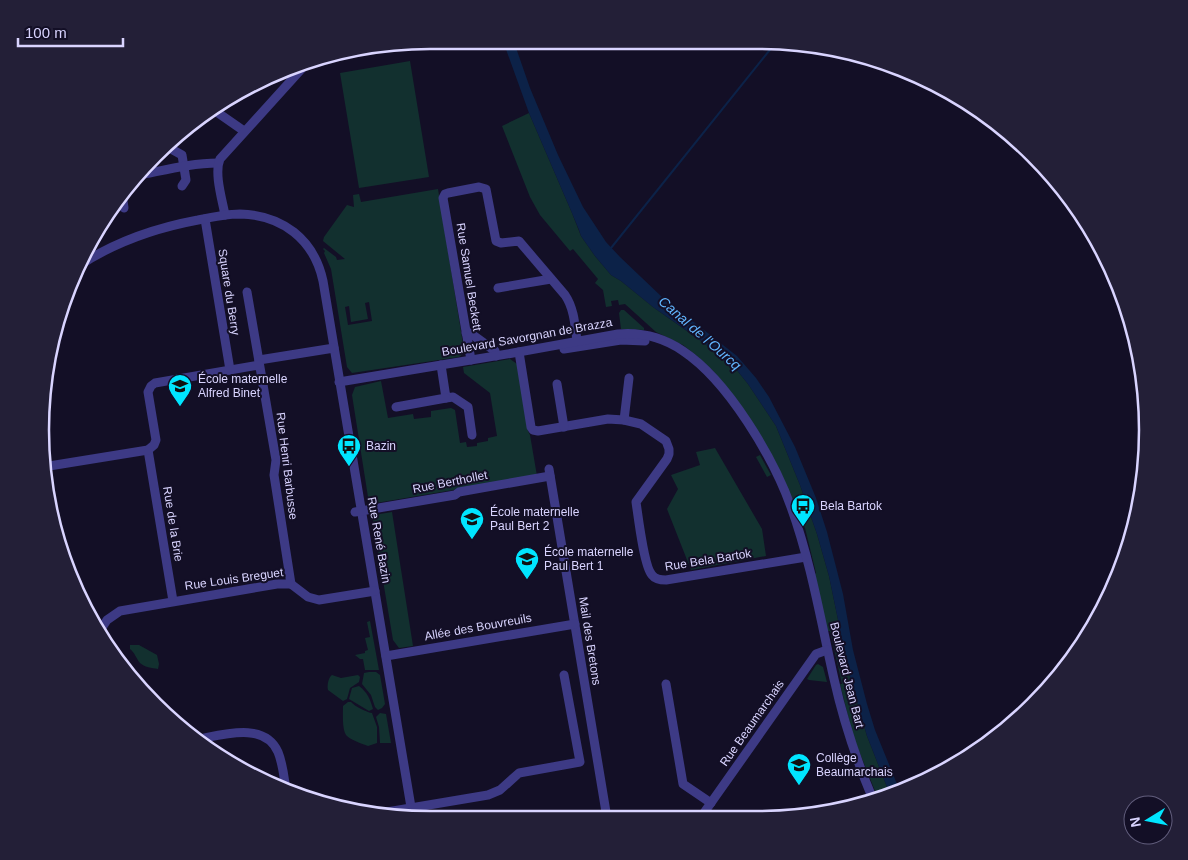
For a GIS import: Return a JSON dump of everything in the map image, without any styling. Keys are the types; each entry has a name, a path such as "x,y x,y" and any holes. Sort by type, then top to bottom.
{"street":[{"path":"225,215 218,163 222,156 297,73"},
{"path":"218,113 244,131"},
{"path":"173,150 182,155 186,180 182,186"},
{"path":"148,173 218,163"},
{"name":"Rue Samuel Beckett","path":"470,360 444,198 445,194 479,187 486,189 496,241 502,243 519,241 551,278"},
{"name":"Rue René Bazin","path":"89,260 137,235 168,226 225,215 252,215 269,219 293,231 306,244 319,266 340,382 358,511 375,591 411,808"},
{"name":"Square du Berry","path":"205,219 230,370"},
{"path":"498,288 551,278 570,302 577,341"},
{"name":"Rue Henri Barbusse","path":"247,292 276,460 274,475 291,584"},
{"path":"466,333 470,333 495,351 496,356"},
{"name":"Boulevard Savorgnan de Brazza","path":"340,382 618,334 633,333 660,339 682,350 714,379 752,430 785,492 806,557"},
{"path":"544,347 561,350 611,341 630,340 647,341 672,350 682,350"},
{"path":"51,466 148,450 154,445 156,440 148,392 155,383 230,370 334,348"},
{"name":"Rue Bela Bartok","path":"519,352 533,430 538,431 608,419 624,420 641,424 666,441 669,449 667,459 636,502 647,566 649,572 656,579 666,580 806,557"},
{"path":"441,365 446,398"},
{"path":"624,420 629,378"},
{"path":"557,384 564,427"},
{"path":"396,407 453,398 468,407 472,435"},
{"name":"Rue de la Brie","path":"148,450 173,601"},
{"name":"Rue Berthollet","path":"358,511 455,495 459,492 549,473"},
{"name":"Mail des Bretons","path":"549,473 606,811"},
{"name":"Boulevard Jean Bart","path":"806,557 834,682 847,728 870,794"},
{"name":"Rue Louis Breguet","path":"103,626 107,620 120,611 277,584 291,584 308,597 314,599 326,599 375,591"},
{"name":"Allée des Bouvreuils","path":"386,656 574,624"},
{"name":"Rue Beaumarchais","path":"706,811 816,654 827,650"},
{"path":"401,810 488,795 500,790 519,773 580,762 564,675"},
{"path":"666,684 683,784 711,803"},
{"path":"206,738 245,732 264,737 272,743 277,751 284,782"}],"green space":[{"path":"410,61 429,177 359,188 340,73"},
{"path":"529,113 581,236 595,256 611,275 725,358 748,384 776,426 817,534 829,576 849,673 867,736 888,788 876,793 853,736 840,684 842,684 830,631 827,631 814,575 816,573 805,528 801,525 727,388 697,356 683,345 656,332 625,304 619,305 618,300 611,301 612,306 606,307 603,290 595,283 598,279 573,249 570,251 540,215 530,197 502,126"},
{"path":"438,189 464,350 464,353 459,357 352,373 347,367 331,269 323,249 336,257 337,260 345,259 323,241 347,205 354,207 353,195 359,194 361,202","holes":["369,302 372,321 348,325 345,307 349,306 351,322 368,319 365,303"]},
{"path":"621,310 624,310 644,330 621,329 619,313"},
{"path":"510,359 517,364 537,476 376,503 368,497 352,395 355,387 381,381 388,418 413,414 414,419 431,417 431,411 451,408 455,410 460,443 466,442 467,447 477,446 477,443 488,441 488,438 497,436 490,393 464,373 463,367"},
{"path":"715,448 762,529 766,556 691,570 667,509 678,489 671,475 700,465 696,452"},
{"path":"760,455 771,475 767,477 756,457"},
{"path":"392,512 413,646 399,648 393,640 373,521 374,515"},
{"path":"370,621 379,670 365,670 363,659 355,655 365,653 368,650 365,638 370,637 367,622"},
{"path":"130,645 139,645 157,655 158,669 140,663 130,649"},
{"path":"818,664 823,667 827,682 807,679"},
{"path":"376,672 380,675 385,704 378,710 371,695 362,684 364,673"},
{"path":"332,675 341,678 358,675 360,677 359,682 350,688 347,699 343,701 328,690 328,682"},
{"path":"359,686 368,696 373,709 369,711 349,699 352,688"},
{"path":"348,702 372,713 377,727 377,743 368,746 346,735 343,725 343,706"},
{"path":"380,713 386,714 391,743 380,743 376,717"}],"water":[{"name":"Canal de l'Ourcq","path":"506,49 516,49 530,88 558,155 583,207 606,242 662,297 737,356 769,397 795,447 816,498 843,594 853,650 867,704 875,730 897,785 888,788 867,736 849,673 829,576 817,534 776,426 736,369 724,358 611,275 595,256 581,236 529,113"}],"waterway":[{"path":"611,248 770,49"}],"place":[{"name":"École maternelle Alfred Binet","path":"180,407"},
{"name":"Bazin","path":"349,467"},
{"name":"Bela Bartok","path":"803,527"},
{"name":"École maternelle Paul Bert 2","path":"472,540"},
{"name":"École maternelle Paul Bert 1","path":"527,580"},
{"name":"Collège Beaumarchais","path":"799,786"}]}
